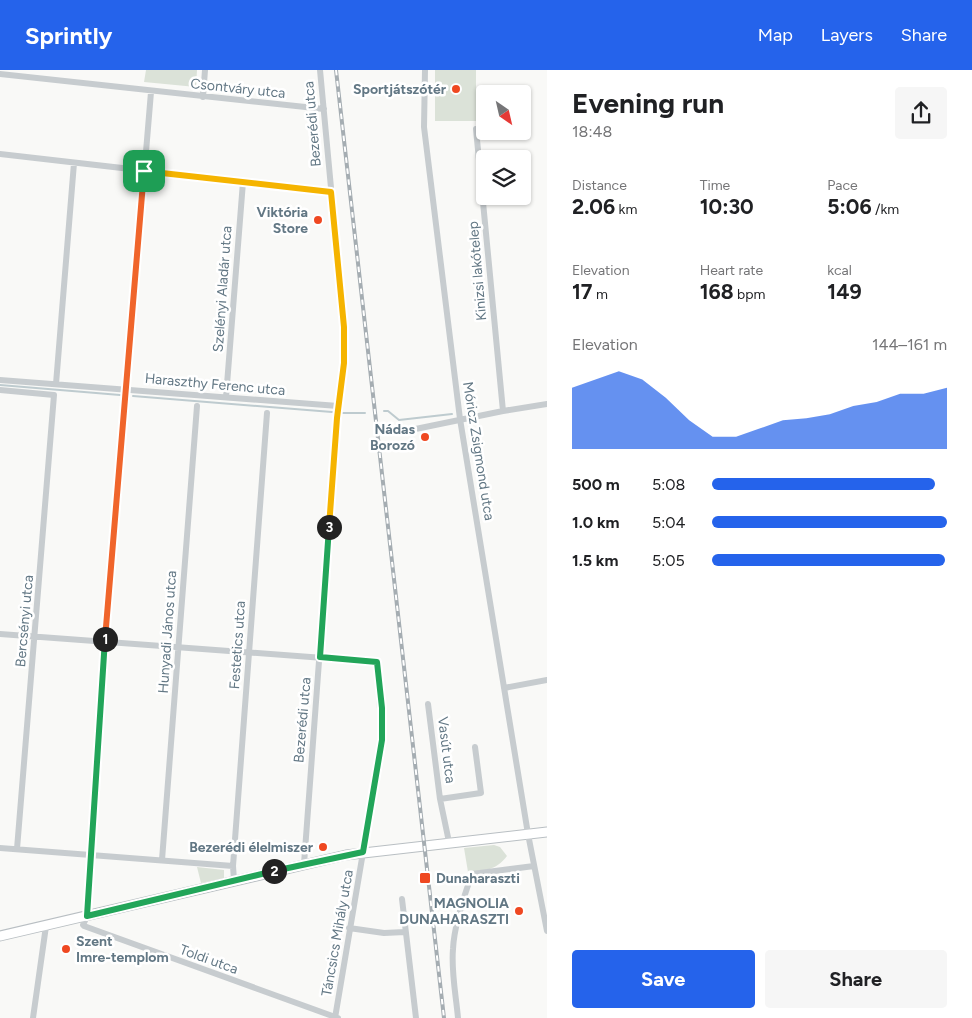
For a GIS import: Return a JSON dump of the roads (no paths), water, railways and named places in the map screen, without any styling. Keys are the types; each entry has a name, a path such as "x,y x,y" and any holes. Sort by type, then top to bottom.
{"main road":[{"path":"0,936 234,880 363,852 547,832"}],"street":[{"path":"203,97 205,70"},
{"name":"Bezerédi utca","path":"304,864 338,406 344,363 344,327 320,70"},
{"name":"Móricz Zsigmond utca","path":"425,70 424,126 460,419 528,834 546,918 547,931"},
{"name":"Csontváry utca","path":"0,74 324,110"},
{"path":"87,916 105,642 151,92"},
{"name":"Kinizsi lakótelep","path":"477,140 503,411"},
{"path":"0,154 331,192"},
{"path":"56,384 74,163"},
{"name":"Szelényi Aladár utca","path":"226,397 243,182"},
{"name":"Haraszthy Ferenc utca","path":"0,380 338,406"},
{"name":"Bercsényi utca","path":"0,390 54,395 36,637 17,849"},
{"path":"401,432 460,419 547,404"},
{"name":"Hunyadi János utca","path":"162,860 196,406"},
{"name":"Festetics utca","path":"234,880 233,866 248,652 267,413"},
{"path":"0,634 320,657"},
{"name":"Táncsics Mihály utca","path":"320,657 377,662 382,708 382,740 349,928 336,1018"},
{"path":"504,688 547,680"},
{"name":"Vasút utca","path":"428,704 440,799 449,842"},
{"name":"Vasút utca","path":"440,799 482,794 475,747"},
{"path":"0,848 233,866"},
{"path":"458,1018 452,965 453,947 462,904 472,874 534,866"},
{"path":"402,899 416,1018"},
{"name":"Toldi utca","path":"87,916 83,924 84,926 336,1018"},
{"path":"33,1018 46,926"},
{"path":"349,928 384,933 405,932"}],"waterway":[{"path":"0,385 120,395"},
{"path":"133,396 332,412"},
{"path":"384,411 388,411 399,420 452,414"},
{"path":"342,413 365,413"}],"railway":[{"path":"336,70 444,1018"}],"place":[{"name":"Sportjátszótér","path":"456,89"},
{"name":"Viktória Store","path":"318,220"},
{"name":"Nádas Borozó","path":"425,437"},
{"name":"Bezerédi élelmiszer","path":"323,847"},
{"name":"Dunaharaszti","path":"425,878"},
{"name":"MAGNOLIA DUNAHARASZTI","path":"519,911"},
{"name":"Szent Imre-templom","path":"66,949"}]}
